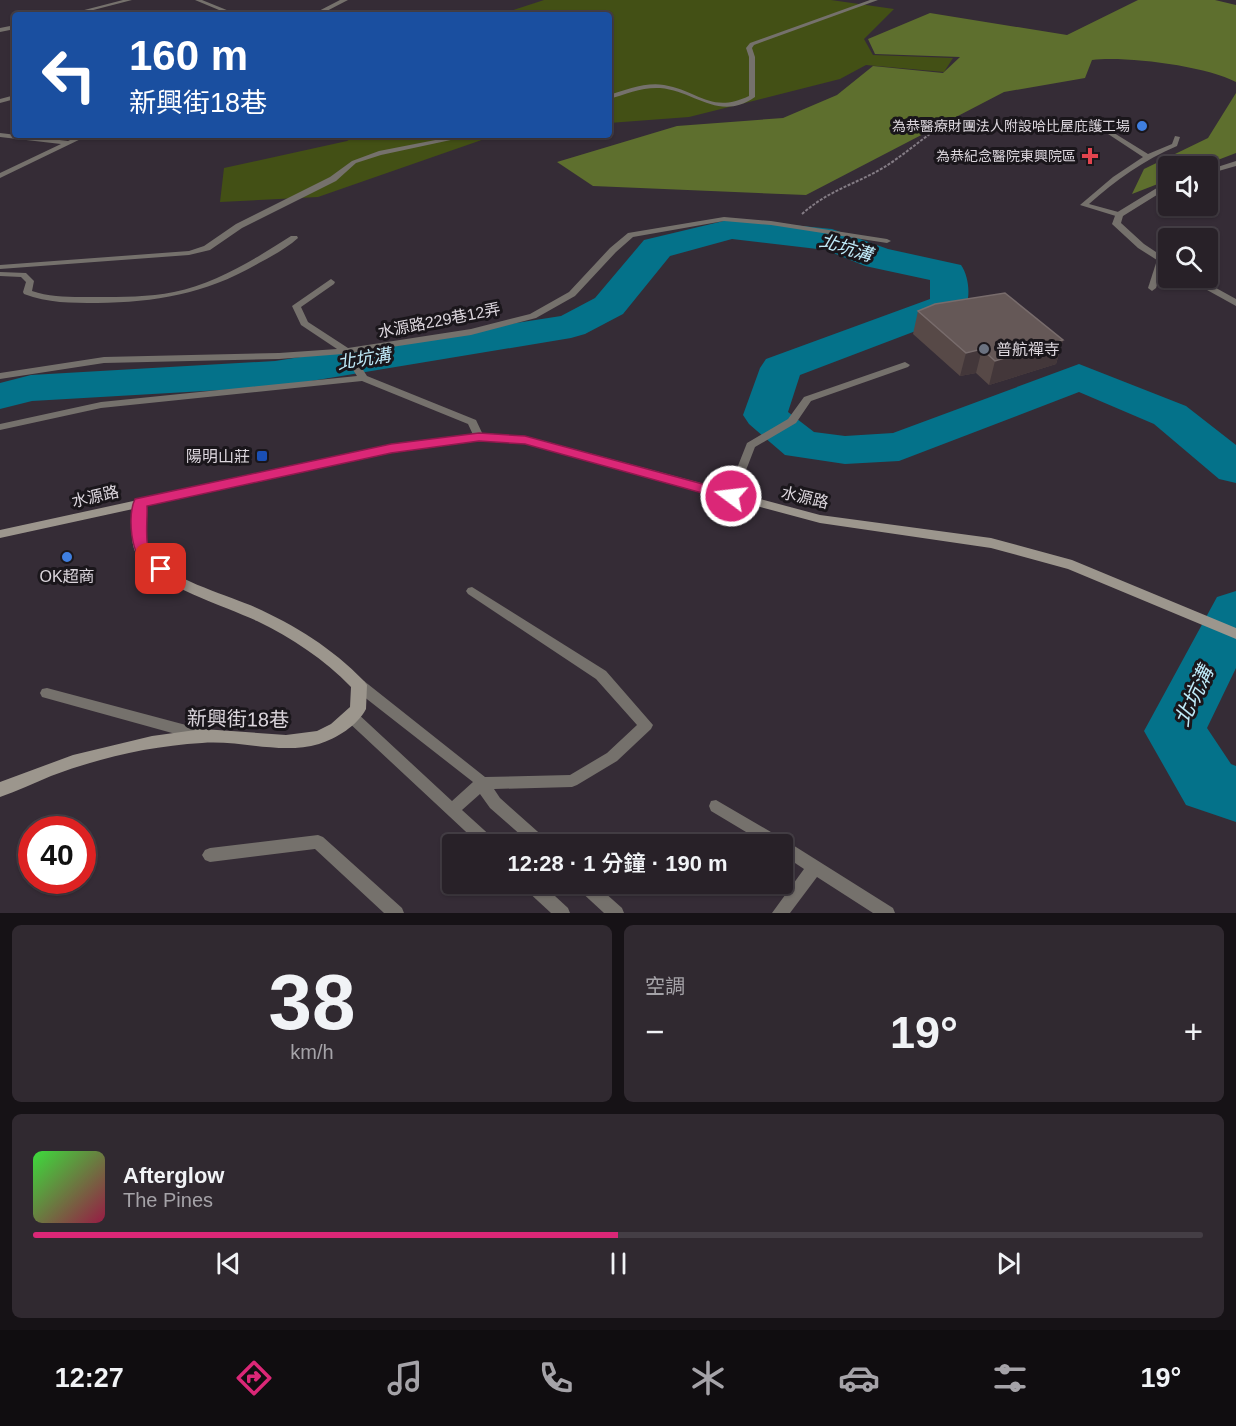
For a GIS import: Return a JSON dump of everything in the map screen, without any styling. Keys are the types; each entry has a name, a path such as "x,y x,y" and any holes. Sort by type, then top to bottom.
{"street":[{"path":"320,12 345,0"},
{"path":"1218,169 1236,163"},
{"path":"1158,191 1119,215 1116,224 1127,235 1158,257"},
{"path":"1210,288 1236,303"},
{"name":"水源路","path":"0,534 391,449 479,437 525,440 820,519 991,543 1072,565 1236,634"},
{"path":"140,502 140,546 146,560 191,586 270,620 338,662 359,684 358,710 351,716"},
{"name":"新興街18巷","path":"0,790 24,778 134,746 204,736 293,742 334,730 351,716"}],"lane":[{"path":"80,12 129,0"},
{"path":"198,0 228,12"},
{"path":"612,96 646,87 665,87 717,105 742,103 752,97 752,57 749,48 752,44 875,0"},
{"path":"1104,129 1146,156"},
{"path":"1119,215 1084,205 1116,175 1146,156 1175,145 1177,137"},
{"path":"26,138 69,143"},
{"path":"0,176 80,138"},
{"path":"0,267 189,253 207,248 238,226 333,179 354,162 379,153 456,138"},
{"name":"水源路229巷12弄","path":"0,376 104,360 279,356 346,351 471,332 532,316 572,294 613,250 631,235 724,219 814,229 887,241"},
{"path":"0,274 23,274 30,281 27,292 45,299 154,299 201,288 229,277 294,238"},
{"path":"1152,288 1158,276"},
{"path":"331,282 296,306 304,323 346,351 363,378"},
{"path":"731,496 752,445 792,421 807,399 905,365"},
{"path":"0,427 101,405 363,378 472,422 479,437"},
{"path":"452,810 483,783 572,781 612,757 646,725 601,675 472,591"},
{"path":"359,684 483,783 495,803 530,834"},
{"path":"47,693 204,736"},
{"path":"351,716 478,834"},
{"path":"716,806 762,834"},
{"path":"210,855 318,842 396,913"},
{"path":"793,854 887,913"},
{"path":"780,913 815,867"},
{"path":"542,894 562,913"},
{"path":"595,894 616,913"}],"path":[{"path":"798,216 822,197 894,161 930,131 953,120"}],"green space":[{"path":"544,0 831,0 894,9 864,39 873,55 953,58 944,72 866,65 840,79 689,117 612,123 612,12 507,12"},
{"path":"1138,0 1215,0 1236,5 1236,82 1205,71 1166,63 1092,60 1085,78 1004,92 806,195 593,186 557,162 677,126 783,118 837,95 873,66 943,73 960,57 875,54 868,39 930,13 1067,35"},
{"path":"1236,93 1236,153 1218,160 1218,156 1171,156 1208,138"},
{"path":"352,138 487,138 318,197 220,202 224,168 347,141"},
{"path":"1158,162 1158,184 1132,194 1144,169"}],"building":[{"path":"1005,293 1063,340 995,361 982,349 966,353 918,311 935,304"}],"waterway":[{"name":"北坑溝","path":"0,396 31,388 275,374 571,326 609,306 657,248 732,229 832,240 878,258 948,273 949,305 781,368 765,415 801,445 845,450 899,447 1079,377 1170,415 1236,468"},
{"name":"北坑溝","path":"1236,611 1175,731 1209,785 1236,794"}],"place":[{"name":"為恭醫療財團法人附設哈比屋庇護工場","path":"1142,126"},
{"name":"為恭紀念醫院東興院區","path":"1090,156"},
{"name":"普航禪寺","path":"984,349"},
{"name":"陽明山莊","path":"262,456"},
{"name":"OK超商","path":"67,557"}],"route":[{"path":"161,569 146,560 140,546 140,502 391,449 479,437 525,440 731,496"}]}
